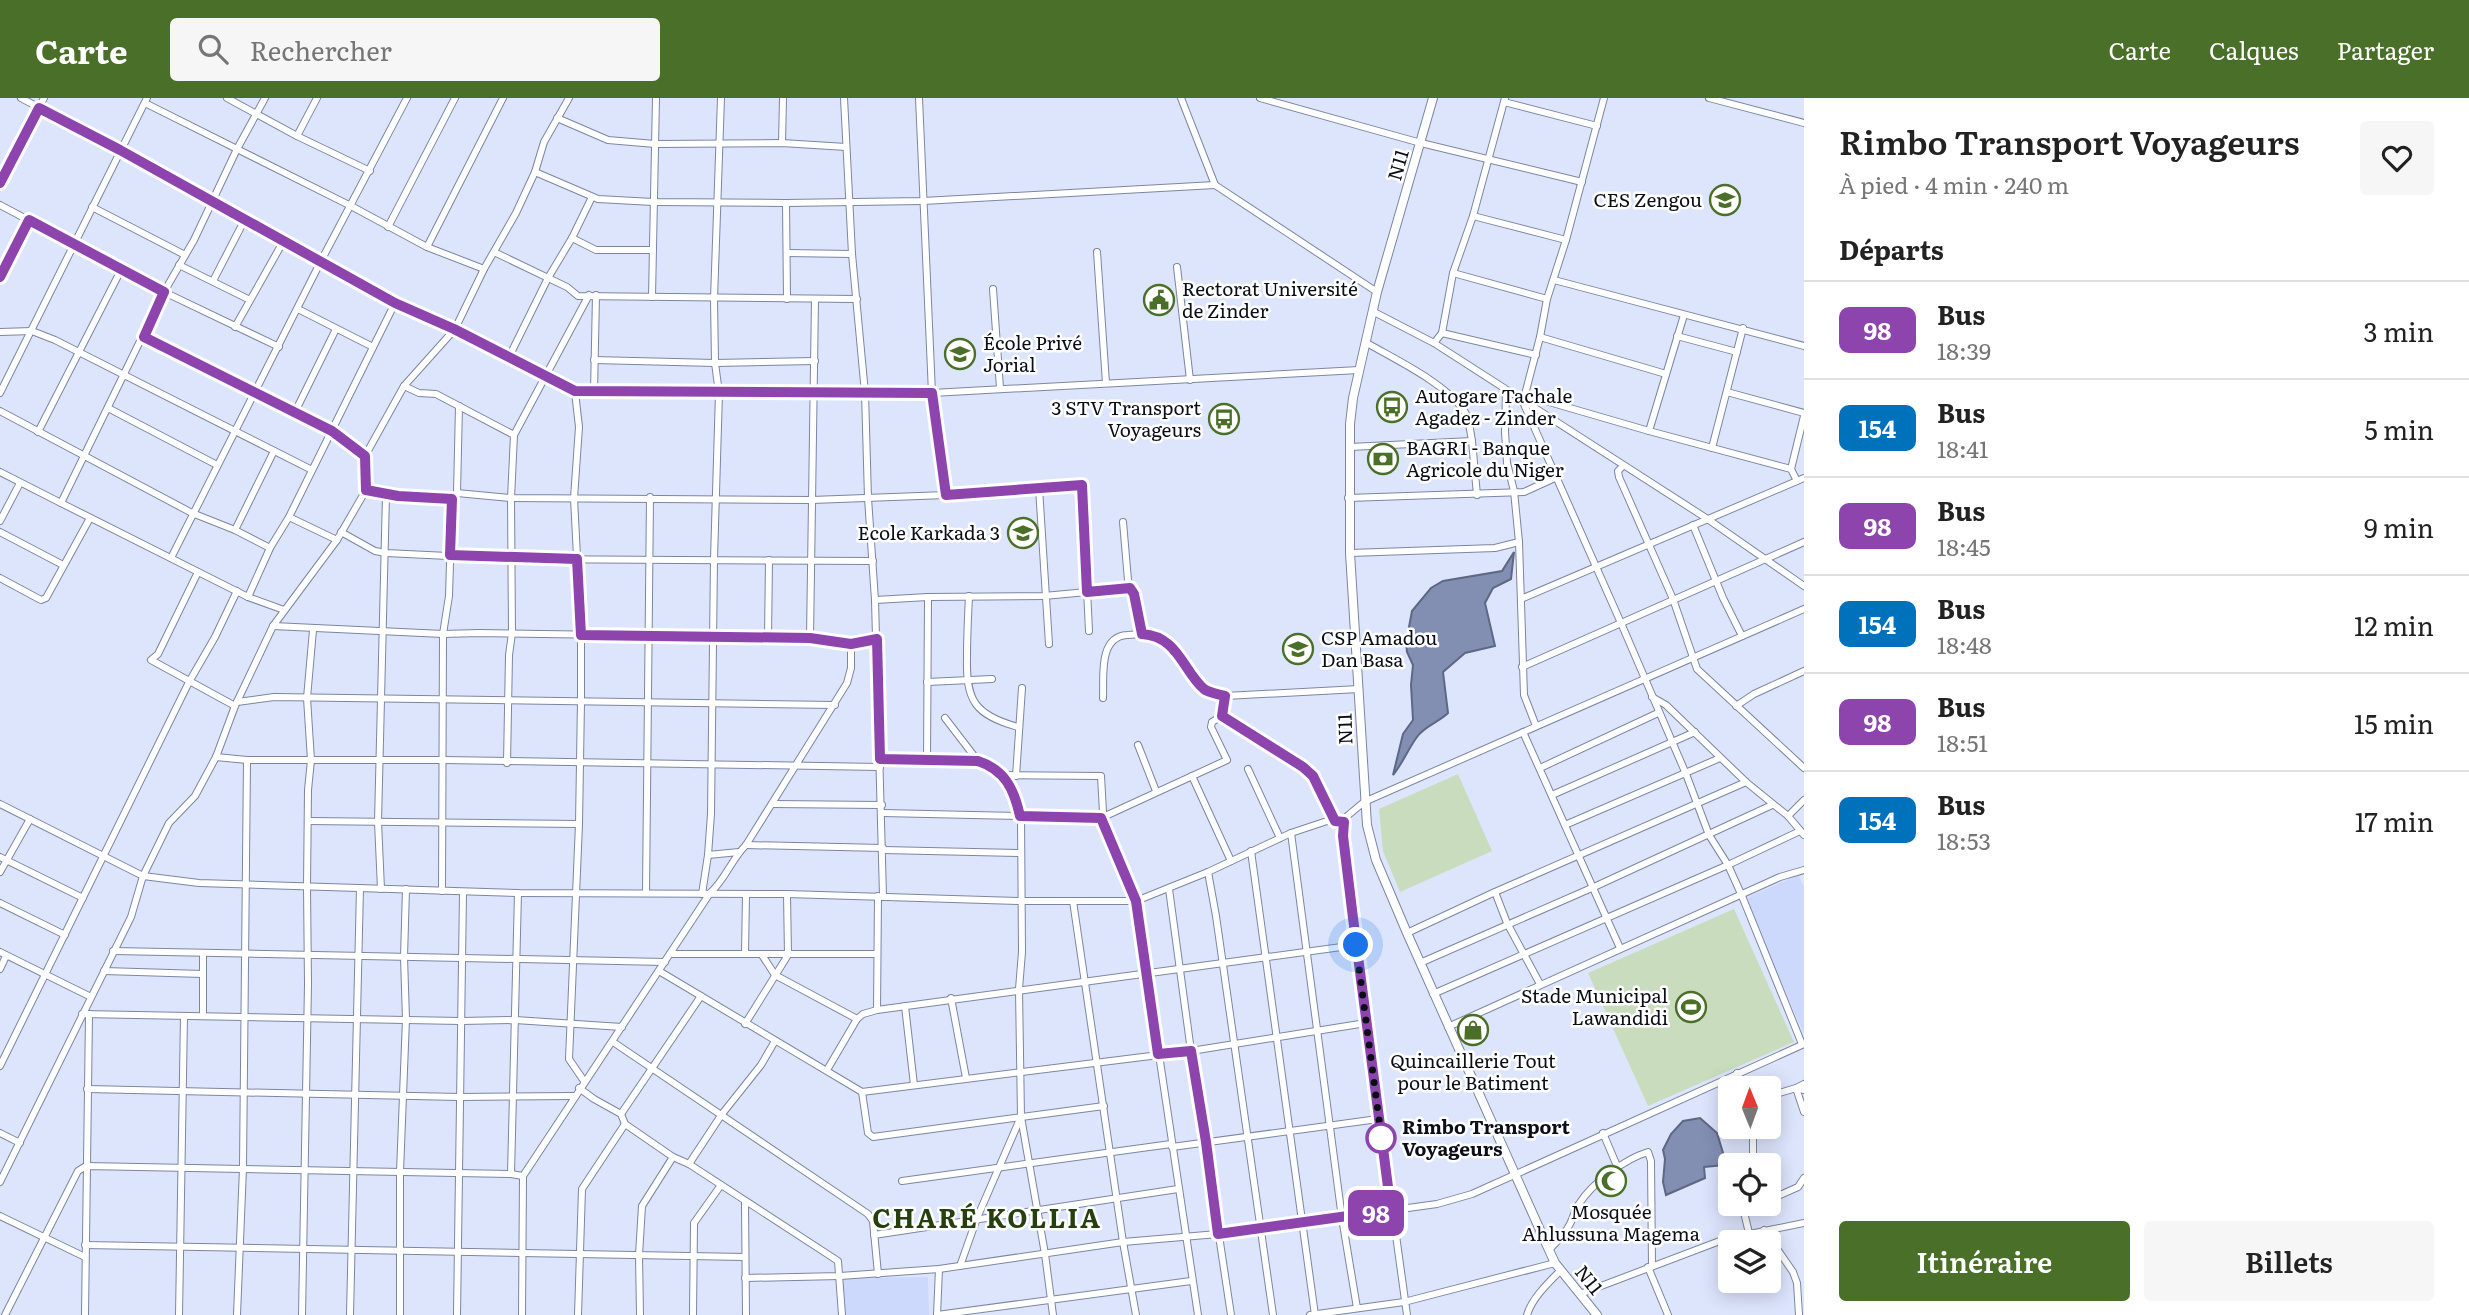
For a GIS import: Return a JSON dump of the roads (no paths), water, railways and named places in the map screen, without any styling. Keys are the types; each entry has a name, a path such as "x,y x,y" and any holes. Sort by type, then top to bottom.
{"main road":[{"name":"N11","path":"1433,98 1377,292 1353,398 1348,498 1364,802 1376,860 1513,1174 1558,1266 1597,1315"}],"street":[{"path":"21,98 395,303 454,329 575,391 932,393 1359,370"},
{"path":"0,183 44,98"},
{"path":"227,98 370,171"},
{"path":"61,503 164,292 194,240 237,149 265,98"},
{"path":"297,136 317,98"},
{"path":"171,558 321,261 407,98"},
{"path":"388,227 455,98"},
{"path":"427,247 503,98"},
{"path":"652,297 656,98"},
{"path":"706,894 719,393 715,363 714,299 721,98"},
{"path":"782,143 783,98"},
{"path":"844,98 852,254 865,393 868,498 877,639 883,849 877,1010"},
{"path":"919,98 932,393 946,495"},
{"path":"1181,98 1215,185 1377,292"},
{"path":"1260,98 1421,143 1582,182"},
{"path":"745,1278 840,1276 939,1269 1123,1242 1218,1234 1437,1204 1461,1198 1803,1044 1742,896 1695,803 1686,774 1524,399 1547,299 1566,240 1604,98"},
{"path":"1709,98 1740,102 1804,123"},
{"path":"0,1182 131,917 143,876 169,823 195,796 216,757 236,704 273,626 337,540 366,490 365,456 404,386 454,329 536,172 544,142 566,99"},
{"path":"0,393 146,100 427,247 484,269"},
{"path":"1434,343 1442,333 1453,273 1473,216 1504,100 1597,126"},
{"path":"557,118 603,139 655,144 782,143 846,147"},
{"path":"536,172 592,197 653,202 923,201 1215,185"},
{"path":"509,357 592,197"},
{"path":"786,203 787,299"},
{"path":"0,205 164,292 279,347"},
{"path":"92,207 185,255"},
{"path":"1473,216 1566,240"},
{"path":"0,277 29,220"},
{"path":"213,281 244,220"},
{"path":"572,239 596,250 652,250"},
{"path":"235,327 283,242"},
{"path":"494,252 578,296 857,299"},
{"path":"1097,252 1106,383"},
{"path":"787,253 852,254"},
{"path":"179,265 250,300"},
{"path":"1177,267 1190,380"},
{"path":"38,432 121,270"},
{"path":"1453,273 1547,299"},
{"path":"1553,280 1804,346"},
{"path":"993,289 1000,388"},
{"path":"592,295 594,391"},
{"path":"507,763 509,654 512,633 511,498 514,435 544,376 592,295"},
{"path":"810,638 815,299"},
{"path":"248,597 270,548 289,517 395,303"},
{"path":"298,309 373,347"},
{"path":"1374,312 1434,343 1506,391 1524,399 1791,469 1801,480 1706,518 1521,599"},
{"path":"1649,431 1684,315"},
{"path":"295,412 336,328"},
{"path":"1712,449 1743,328"},
{"path":"0,332 32,331 312,470"},
{"path":"1442,333 1536,355"},
{"path":"1678,336 1737,352"},
{"path":"144,337 332,431 365,456"},
{"path":"1540,337 1666,374"},
{"path":"1367,343 1434,383 1465,411 1472,441 1477,495"},
{"path":"594,360 715,363 815,361"},
{"path":"404,386 419,393 436,394 514,435"},
{"path":"575,391 579,427 573,498 581,635 581,701 579,824 569,1059 584,1081"},
{"path":"1506,391 1507,463 1514,491 1519,542 1524,698 1536,726"},
{"path":"1727,392 1804,415 1791,469"},
{"path":"1524,399 1706,518 1804,586"},
{"path":"442,891 443,635 449,596 459,406"},
{"path":"108,408 217,465"},
{"path":"0,411 192,513 270,548"},
{"path":"1350,447 1472,441"},
{"path":"235,530 274,451"},
{"path":"1623,466 1618,471 1619,477 1673,599 1697,669 1804,768"},
{"path":"0,472 237,592 284,610"},
{"path":"1348,498 1524,492 1557,477"},
{"path":"0,521 20,483"},
{"path":"366,490 386,495 511,498 812,500 946,495 1082,485 1089,631"},
{"path":"1039,488 1049,643"},
{"path":"381,889 378,822 386,495"},
{"path":"646,893 650,497"},
{"path":"289,517 337,540"},
{"path":"0,578 43,600 90,518"},
{"path":"1123,522 1128,580 1134,594 1142,634"},
{"path":"1693,525 1742,636"},
{"path":"0,532 64,565"},
{"path":"341,532 375,551 386,554 511,559 873,561"},
{"path":"1350,553 1495,548 1519,542"},
{"path":"1522,667 1804,542"},
{"path":"768,638 769,560"},
{"path":"198,572 158,654 150,660 236,704 274,698 307,698 835,705"},
{"path":"875,600 1044,596 1130,588"},
{"path":"0,1066 189,682 237,592"},
{"path":"969,596 966,679 968,692 984,712 1003,723 1018,727"},
{"path":"927,760 928,597"},
{"path":"1406,1315 1356,945 1343,836 1344,822 1350,812 1364,802 1804,609"},
{"path":"273,626 443,635 512,633 810,638 851,644 877,639"},
{"path":"302,1315 311,760 307,698 313,630"},
{"path":"1103,698 1105,659 1111,642 1119,635 1142,634 1157,636 1177,653 1205,690 1225,696 1359,689"},
{"path":"522,1315 523,1176 665,962 706,894 723,881 835,705 847,683 851,668 851,644"},
{"path":"1736,706 1754,694 1804,671"},
{"path":"927,682 992,678"},
{"path":"1016,775 1022,688"},
{"path":"1222,716 1225,696"},
{"path":"1433,994 1802,833 1788,816 1746,782 1666,705 1652,696"},
{"path":"1540,768 1658,713"},
{"path":"882,813 1101,818 1227,760 1211,727 1212,722 1222,716"},
{"path":"1222,716 1313,776 1335,821"},
{"path":"944,718 978,761"},
{"path":"1523,732 1620,948"},
{"path":"1552,795 1695,732"},
{"path":"1138,745 1156,792"},
{"path":"216,757 247,760 796,767 927,760 978,761 990,765 1003,775 1016,794 1020,816 1022,952 1018,989 1021,1117 1053,1315"},
{"path":"1565,825 1720,758"},
{"path":"237,1315 243,1168 247,760"},
{"path":"1248,769 1280,838"},
{"path":"1003,775 1101,776 1101,818 1136,901 1198,1315"},
{"path":"1192,776 1231,861"},
{"path":"1407,933 1746,782"},
{"path":"1788,816 1804,800"},
{"path":"0,804 143,876 199,883 518,894 787,894 1020,901 1136,901 1208,872 1291,833 1316,824 1344,822"},
{"path":"772,804 882,805"},
{"path":"1420,963 1772,805"},
{"path":"0,872 3,858 30,818"},
{"path":"308,821 579,824"},
{"path":"1291,833 1342,1218 1357,1308"},
{"path":"746,845 1020,853"},
{"path":"708,855 739,852"},
{"path":"1251,852 1313,1315 1404,1302 1558,1266"},
{"path":"3,858 83,898"},
{"path":"1448,1027 1780,877 1804,870"},
{"path":"1208,872 1273,1315"},
{"path":"350,1315 360,888"},
{"path":"400,1315 406,889"},
{"path":"1169,889 1231,1315"},
{"path":"457,1315 463,892"},
{"path":"1495,892 1507,923 1539,984"},
{"path":"511,1174 518,894"},
{"path":"745,954 746,894"},
{"path":"745,1024 788,955 787,894"},
{"path":"1073,901 1109,1153 1136,1315"},
{"path":"0,903 65,935"},
{"path":"827,1070 857,1019 877,1010 1356,945"},
{"path":"113,951 307,957 357,955 665,962"},
{"path":"202,1016 203,953"},
{"path":"0,970 3,954 91,997"},
{"path":"670,954 877,954"},
{"path":"762,955 775,975 857,1019"},
{"path":"104,971 203,974"},
{"path":"659,971 862,1092 965,1077 1191,1051 1366,1023"},
{"path":"621,1114 701,996"},
{"path":"951,998 965,1077"},
{"path":"905,1006 914,1085"},
{"path":"85,1014 515,1020 622,1027"},
{"path":"85,1014 85,1315"},
{"path":"179,1315 184,1016"},
{"path":"689,1164 722,1114 761,1065 775,1041"},
{"path":"613,1042 868,1214 873,1221 878,1274"},
{"path":"1782,1092 1804,1084"},
{"path":"579,1088 621,1114 625,1124 673,1157 689,1164 838,1261 842,1315"},
{"path":"1796,1088 1804,1090"},
{"path":"1796,1088 1804,1112"},
{"path":"87,1090 512,1098 574,1096"},
{"path":"862,1092 868,1133 873,1138 1104,1106"},
{"path":"960,1266 977,1218 1021,1117"},
{"path":"902,1181 1378,1119"},
{"path":"578,1315 582,1189 625,1124"},
{"path":"0,1133 20,1143"},
{"path":"1603,1133 1617,1166"},
{"path":"1549,1250 1564,1234 1585,1195 1617,1166 1650,1152 1650,1267 1668,1315"},
{"path":"640,1315 639,1255 642,1206 673,1157"},
{"path":"5,1315 80,1168 86,1166 353,1170 523,1176"},
{"path":"1781,1195 1798,1187 1804,1178"},
{"path":"692,1315 694,1223 721,1185"},
{"path":"874,1235 1178,1189"},
{"path":"745,1202 746,1315"},
{"path":"0,1216 85,1257"},
{"path":"1764,1230 1804,1223"},
{"path":"1580,1294 1718,1241"},
{"path":"85,1245 745,1256"},
{"path":"1781,1254 1794,1272 1799,1315"},
{"path":"1527,1315 1558,1266"},
{"path":"939,1269 937,1315 1191,1281"}],"place":[{"name":"CES Zengou","path":"1725,200"},
{"name":"Rectorat Université de Zinder","path":"1159,300"},
{"name":"École Privé Jorial","path":"960,354"},
{"name":"Autogare Tachale Agadez - Zinder","path":"1392,407"},
{"name":"3 STV Transport Voyageurs","path":"1224,419"},
{"name":"BAGRI - Banque Agricole du Niger","path":"1383,459"},
{"name":"Ecole Karkada 3","path":"1023,533"},
{"name":"CSP Amadou Dan Basa","path":"1298,649"},
{"name":"Stade Municipal Lawandidi","path":"1691,1007"},
{"name":"Quincaillerie Tout pour le Batiment","path":"1473,1030"},
{"name":"Rimbo Transport Voyageurs","path":"1381,1138"},
{"name":"Mosquée Ahlussuna Magema","path":"1611,1181"}],"district":[{"name":"CHARÉ KOLLIA","path":"987,1219"}]}
